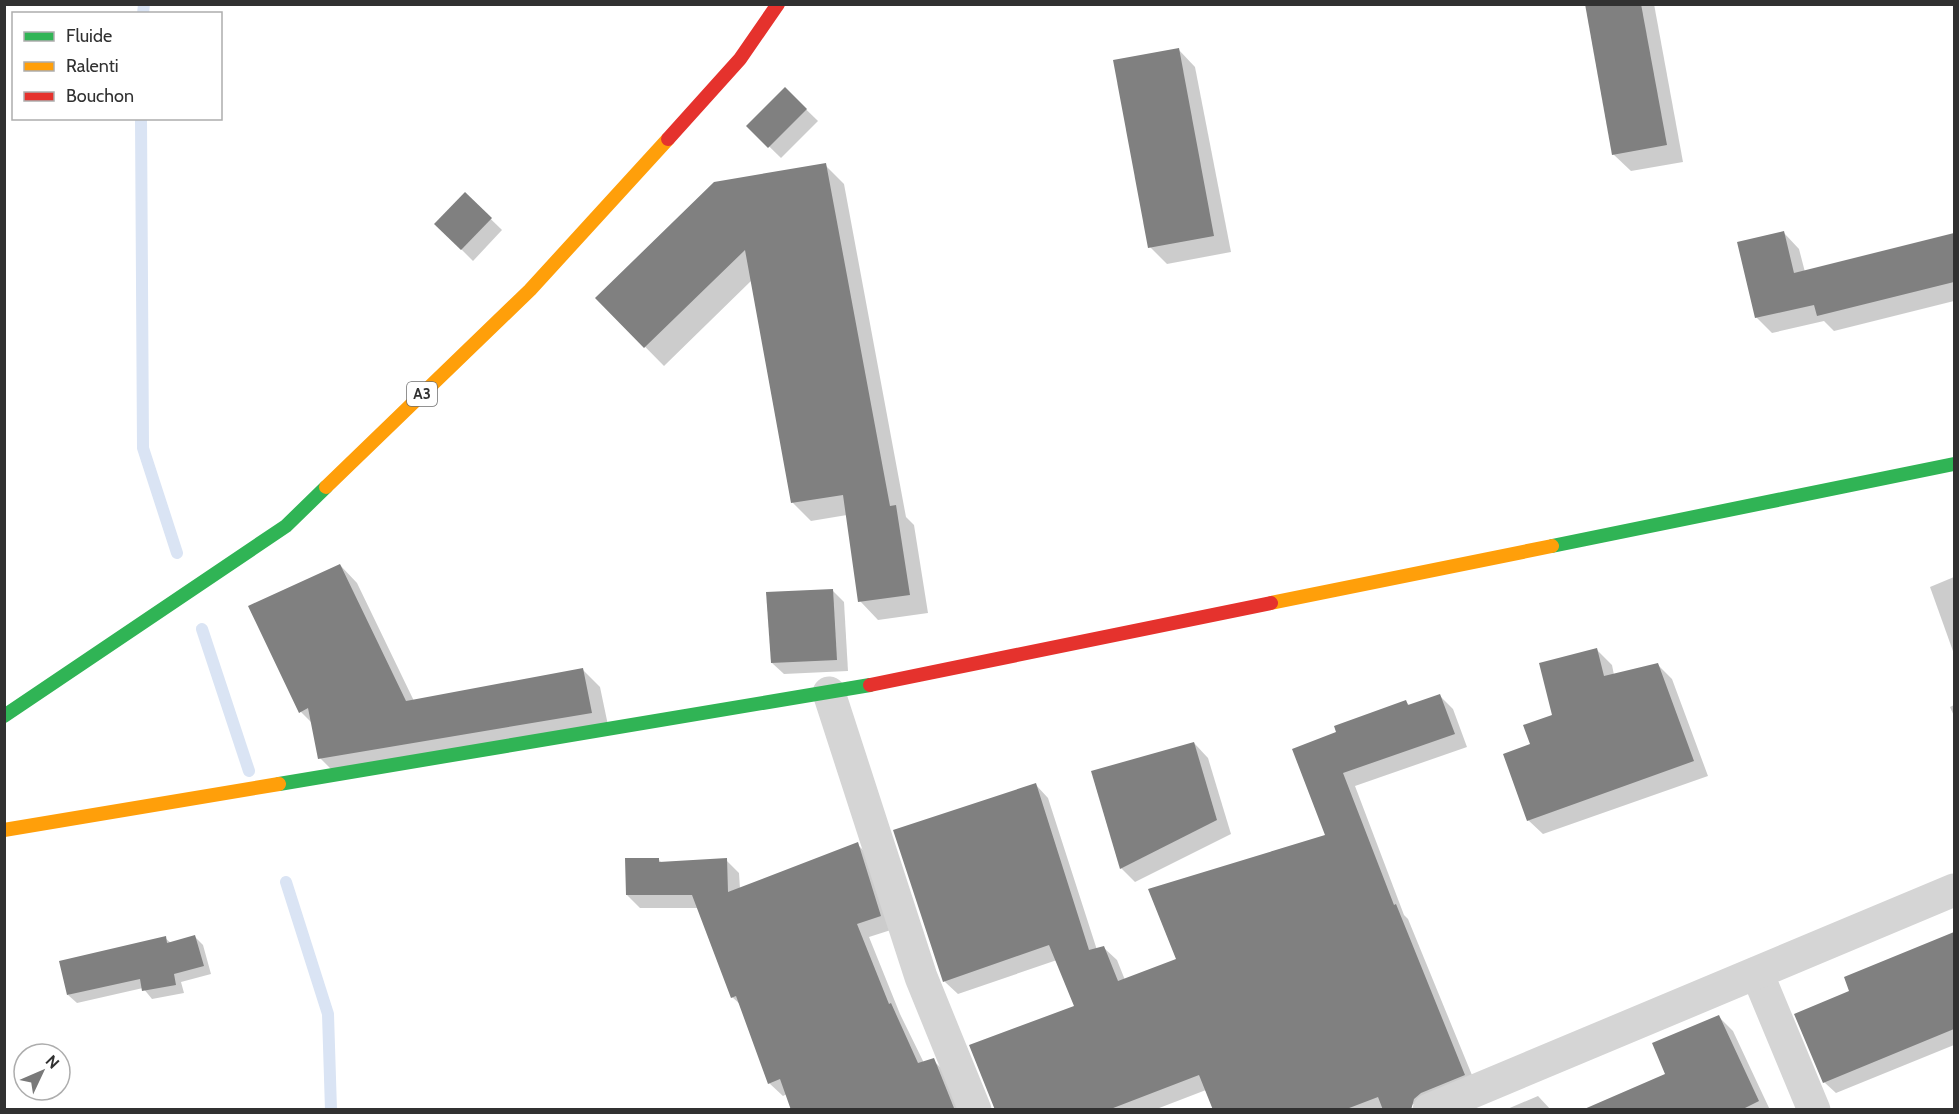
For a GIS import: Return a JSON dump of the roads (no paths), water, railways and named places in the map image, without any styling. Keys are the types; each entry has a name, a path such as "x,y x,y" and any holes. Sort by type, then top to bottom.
{"main road":[{"name":"A3","path":"4,716 286,526 530,290 740,59 778,4"},
{"path":"4,830 829,693 1954,464"}],"street":[{"path":"829,693 921,977 975,1110"},
{"path":"1429,1110 1954,890"},
{"path":"1757,973 1814,1110"}],"waterway":[{"path":"143,12 144,4"},
{"path":"141,120 143,448 177,553"},
{"path":"202,629 249,771"},
{"path":"286,882 328,1014 331,1110"}]}
